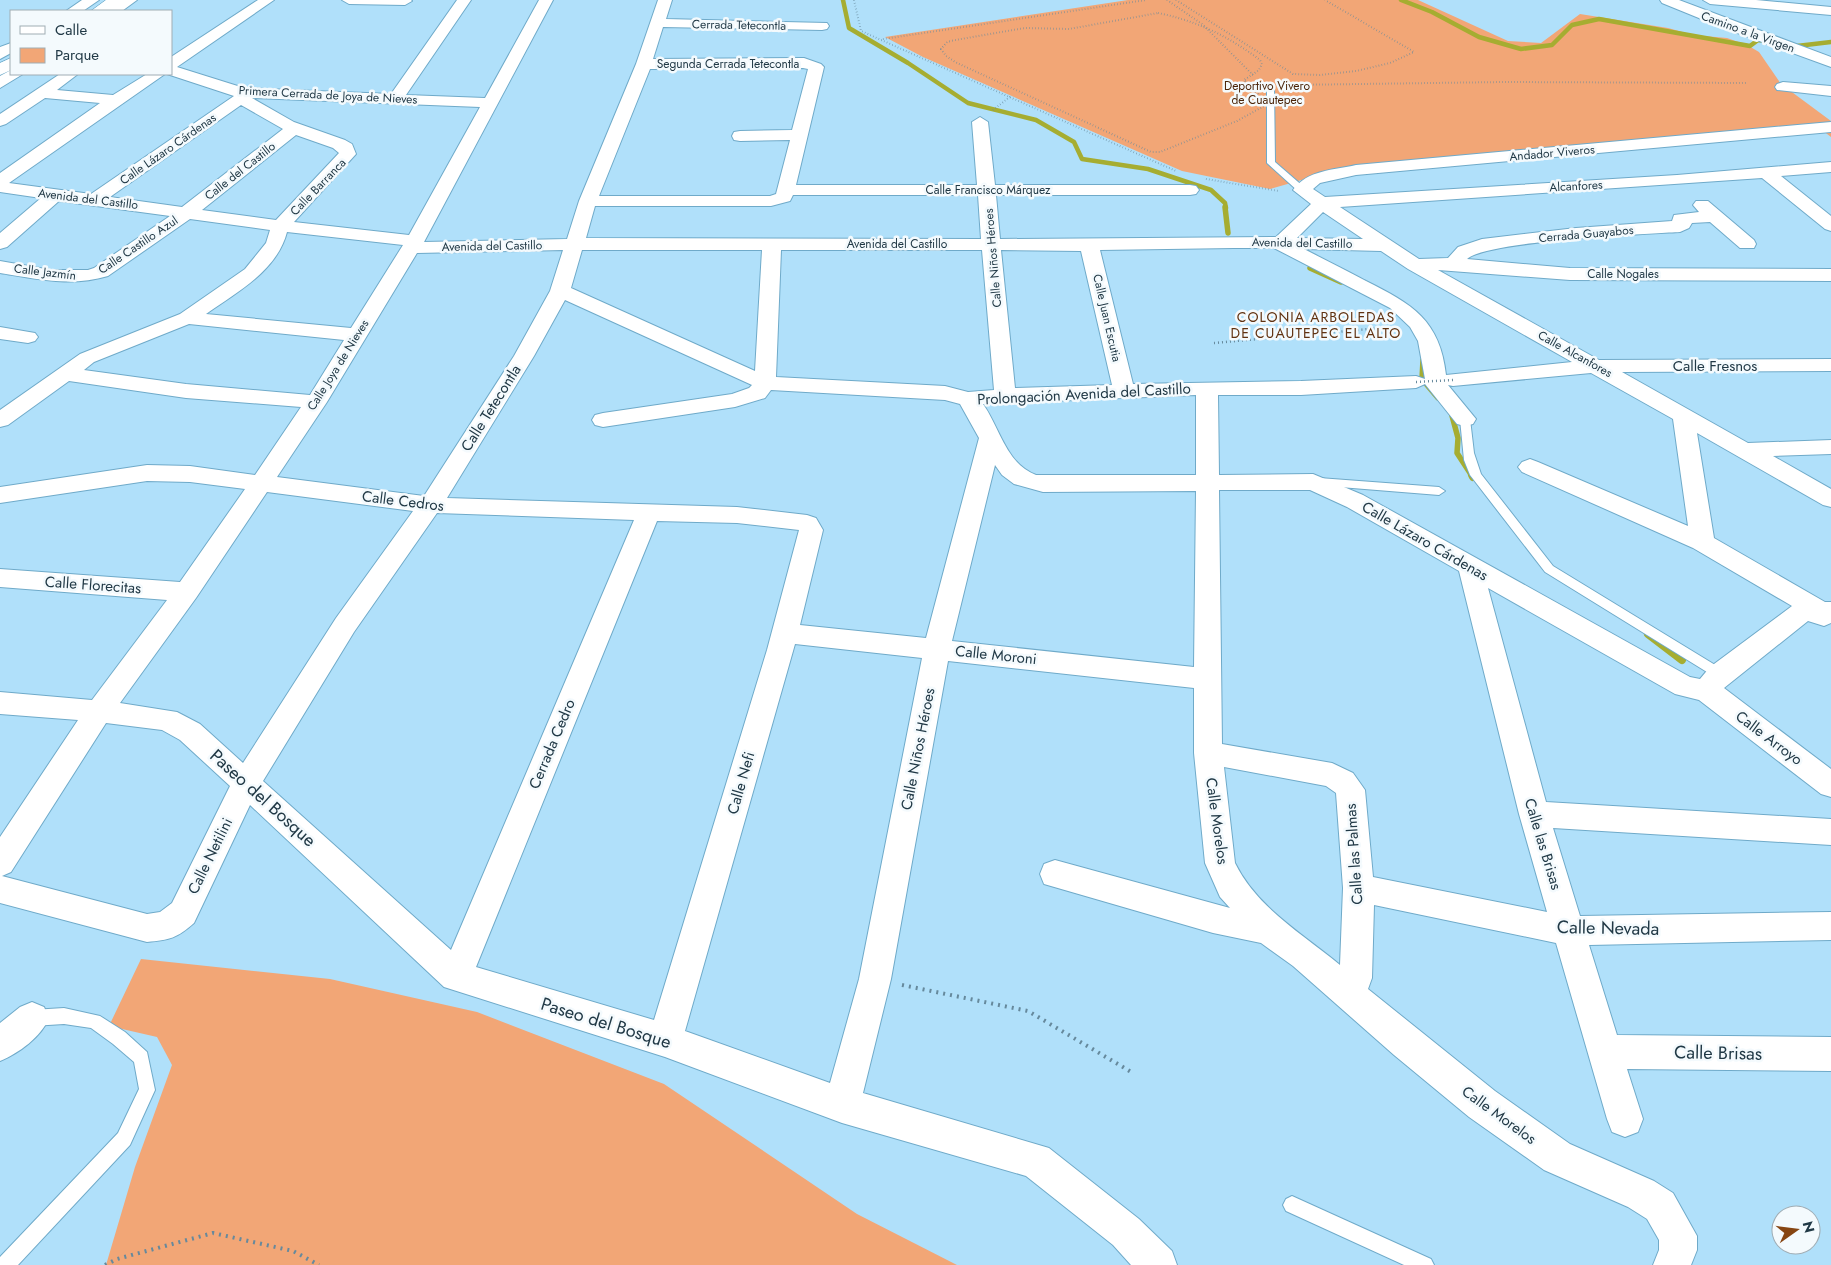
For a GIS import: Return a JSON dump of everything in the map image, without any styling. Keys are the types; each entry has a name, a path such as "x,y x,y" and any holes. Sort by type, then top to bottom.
{"street":[{"path":"75,10 92,0"},
{"path":"100,10 117,0"},
{"path":"114,10 130,0"},
{"path":"172,63 267,0"},
{"path":"349,0 405,1"},
{"path":"396,98 464,0"},
{"name":"Calle Joya de Nieves","path":"0,863 99,711 186,592 316,402 413,245 546,0"},
{"name":"Calle Tetecontla","path":"247,781 345,625 430,505 524,356 560,291 588,201 644,64 656,23 666,0"},
{"name":"Camino a la Virgen","path":"1667,0 1794,50 1831,62"},
{"path":"1710,0 1831,11"},
{"name":"Cerrada Tetecontla","path":"656,23 822,26"},
{"name":"Segunda Cerrada Tetecontla","path":"644,64 812,65 816,68 798,135"},
{"name":"Primera Cerrada de Joya de Nieves","path":"172,70 242,96 396,98 489,103"},
{"path":"0,83 13,75"},
{"path":"0,121 69,75"},
{"path":"0,181 116,100 155,75"},
{"path":"1783,87 1831,91"},
{"path":"42,93 116,100"},
{"name":"Calle Barranca","path":"242,96 266,116 293,129 339,144 346,148 348,154 280,226"},
{"name":"Calle Lázaro Cárdenas","path":"94,200 242,96"},
{"name":"Calle Niños Héroes","path":"986,116 991,245 1005,395"},
{"name":"Andador Viveros","path":"1302,190 1314,179 1356,170 1831,127"},
{"name":"Calle del Castillo","path":"186,212 293,129"},
{"path":"740,136 798,135 782,195"},
{"name":"Alcanfores","path":"1322,204 1677,180 1831,167"},
{"path":"1766,173 1831,225"},
{"path":"1677,180 1714,216 1747,244"},
{"name":"Avenida del Castillo","path":"0,187 413,245 1089,245 1234,242 1383,245"},
{"name":"Calle Francisco Márquez","path":"588,201 988,190 1190,190"},
{"path":"1302,190 1322,204 1280,244 1397,304 1418,324 1428,340 1434,364 1436,385 1465,419"},
{"path":"0,243 54,196"},
{"name":"Calle Alcanfores","path":"1322,204 1415,264 1831,499"},
{"name":"Calle Castillo Azul","path":"90,276 102,272 186,212"},
{"name":"Cerrada Guayabos","path":"1455,264 1458,256 1462,253 1482,245 1576,234 1680,226 1683,224 1680,218 1714,216"},
{"path":"0,420 87,358 187,318 252,273 275,244 280,226"},
{"path":"603,420 735,400 756,393 765,382 772,244"},
{"name":"Calle Juan Escutia","path":"1089,245 1124,392"},
{"name":"Calle Nogales","path":"1415,264 1455,264 1570,274 1831,275"},
{"name":"Calle Jazmín","path":"0,267 73,277 90,276"},
{"name":"Prolongación Avenida del Castillo","path":"560,291 765,382 945,393 968,400 1005,395 1207,388 1300,388 1416,382"},
{"path":"187,318 357,335"},
{"path":"0,333 28,337"},
{"name":"Calle Fresnos","path":"1598,366 1831,365"},
{"path":"1453,380 1598,366"},
{"path":"67,374 186,391 316,402"},
{"name":"Calle Morelos","path":"1207,388 1208,753 1220,863 1231,888 1269,930 1304,954 1406,1043 1482,1104 1557,1157 1641,1194 1660,1206 1678,1236 1678,1250 1672,1265"},
{"path":"968,400 978,413 990,438"},
{"path":"1683,414 1702,542"},
{"name":"Calle Lázaro Cárdenas","path":"990,438 1011,473 1025,481 1043,484 1207,481 1313,482 1355,501 1685,687 1713,682"},
{"name":"Calle Niños Héroes","path":"842,1105 875,979 937,648 990,438"},
{"path":"1742,450 1831,447"},
{"path":"1530,467 1702,542 1827,616"},
{"name":"Calle Cedros","path":"0,495 147,473 190,474 430,505 737,515 798,521 807,524"},
{"name":"Cerrada Cedro","path":"456,976 649,512"},
{"name":"Calle Nefi","path":"665,1040 785,634 811,530 807,524"},
{"name":"Calle las Brisas","path":"1470,566 1534,814 1625,1119"},
{"name":"Calle Florecitas","path":"0,578 186,592"},
{"path":"1713,682 1803,612 1827,616"},
{"name":"Calle Moroni","path":"785,634 937,648 1208,679"},
{"name":"Calle Arroyo","path":"1713,682 1831,786"},
{"name":"Paseo del Bosque","path":"0,703 99,711 167,720 190,732 247,781 456,976 665,1040 842,1105 1036,1161 1126,1232 1158,1265"},
{"name":"Calle las Palmas","path":"1208,753 1332,776 1343,781 1350,790 1359,888 1356,978"},
{"name":"Calle Netilini","path":"0,890 146,928 167,926 183,914 247,781"},
{"path":"1534,814 1831,832"},
{"path":"1055,874 1213,919 1269,930"},
{"name":"Calle Nevada","path":"1359,888 1570,930 1831,926"},
{"path":"0,1044 32,1018"},
{"name":"Calle Brisas","path":"1605,1052 1831,1054"}],"lane":[{"path":"1270,86 1271,163 1302,190"},
{"path":"1465,419 1468,429 1468,461 1476,475 1549,569 1713,682"},
{"path":"1313,482 1439,491"},
{"path":"5,1265 124,1139 147,1090 141,1058 94,1021 64,1016 32,1018"},
{"path":"1292,1205 1425,1265"}],"path":[{"path":"854,0 861,31 1011,96 1176,171"},
{"path":"882,39 1146,0"},
{"path":"1167,0 1175,4 1200,25 1252,74 1270,86 1505,82 1746,83"},
{"path":"1176,0 1293,74 1315,76 1380,66 1414,52 1325,0"},
{"path":"1150,13 1176,16 1200,25 1228,36 1260,60 1262,67 1244,80 1244,83 1267,103 1229,124 1160,152 1151,152 957,63 946,56 941,49 946,42 955,40 1025,28 1069,29 1150,13"},
{"path":"1228,36 1234,35"},
{"path":"986,116 1011,96"},
{"path":"1205,178 1288,193 1302,190"},
{"path":"1214,343 1395,326"},
{"path":"1416,382 1453,380"},
{"path":"875,979 1028,1011 1133,1073"},
{"path":"105,1265 117,1259 212,1233 293,1251 319,1265"}],"green space":[{"name":"Deportivo Vivero de Cuautepec","path":"1128,0 1418,0 1508,41 1541,43 1580,14 1668,28 1693,35 1727,38 1747,45 1759,52 1781,84 1831,121 1831,137 1818,127 1319,175 1270,189 1182,171 923,57 885,37"},
{"path":"141,959 330,979 477,1012 664,1084 857,1214 957,1265 106,1265 135,1167 172,1065 157,1037 109,1026"}],"waterway":[{"path":"843,0 849,28 908,63 968,103 1036,120 1074,142 1082,159 1148,169 1211,190 1225,203 1226,208"},
{"path":"1401,0 1432,12 1479,37 1521,49 1552,45 1572,25 1599,19 1750,46 1758,40 1766,41"},
{"path":"1797,46 1831,42"},
{"path":"1225,207 1228,233"},
{"path":"1310,268 1341,282"},
{"path":"1423,360 1422,379 1438,398"},
{"path":"1451,412 1458,438 1457,453 1472,476"},
{"path":"1648,634 1682,660"}],"district":[{"name":"COLONIA ARBOLEDAS DE CUAUTEPEC EL ALTO","path":"1316,326"}]}
